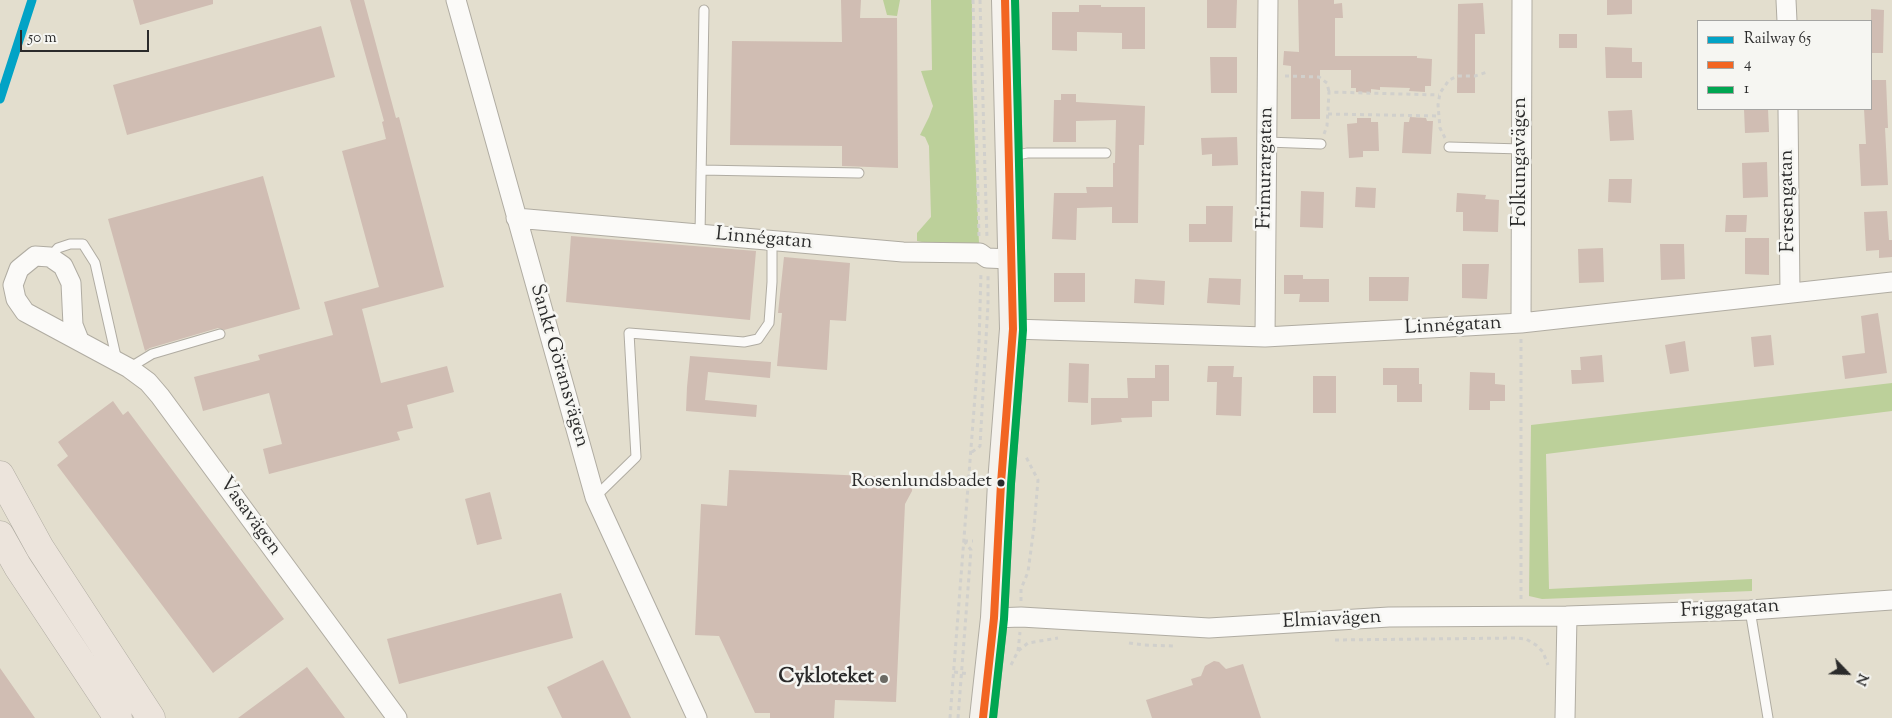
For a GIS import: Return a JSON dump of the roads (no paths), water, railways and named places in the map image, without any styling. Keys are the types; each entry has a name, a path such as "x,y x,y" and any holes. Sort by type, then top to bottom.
{"highway":[{"path":"0,476 40,548 152,718"},
{"path":"0,535 18,566 118,718"}],"street":[{"name":"Sankt Göransvägen","path":"456,0 595,498 697,718"},
{"path":"983,718 994,618 1001,483 1013,328 992,257 1008,158 1005,0"},
{"name":"Frimurargatan","path":"1265,337 1268,0"},
{"name":"Folkungavägen","path":"1521,323 1522,0"},
{"path":"1786,0 1787,20"},
{"name":"Fersengatan","path":"1788,110 1790,293"},
{"name":"Linnégatan","path":"516,218 903,252 992,257"},
{"name":"Vasavägen","path":"50,257 35,256 18,269 14,285 16,299 25,312 123,365 148,382 397,718"},
{"path":"50,257 63,266 71,283 73,325 79,340"},
{"name":"Linnégatan","path":"1013,328 1265,337 1521,323 1892,282"},
{"name":"Friggagatan","path":"1568,616 1750,610 1892,600"},
{"path":"1566,718 1568,616"},
{"name":"Elmiavägen","path":"994,618 1021,617 1209,628 1389,617 1568,616"}],"lane":[{"path":"700,234 704,10"},
{"path":"1267,142 1321,144"},
{"path":"1450,147 1522,149"},
{"path":"1008,158 1028,153 1106,153"},
{"path":"701,170 859,173"},
{"path":"595,498 636,458 629,333 744,342 758,339 769,323 772,241"},
{"path":"50,257 58,248 70,244 83,244 95,263 123,365 152,354 220,334"},
{"path":"1750,610 1768,718"}],"rail line":[{"name":"65","path":"0,99 32,0"}],"place":[{"name":"Rosenlundsbadet","path":"1001,483"},
{"name":"Cykloteket","path":"884,679"}]}
